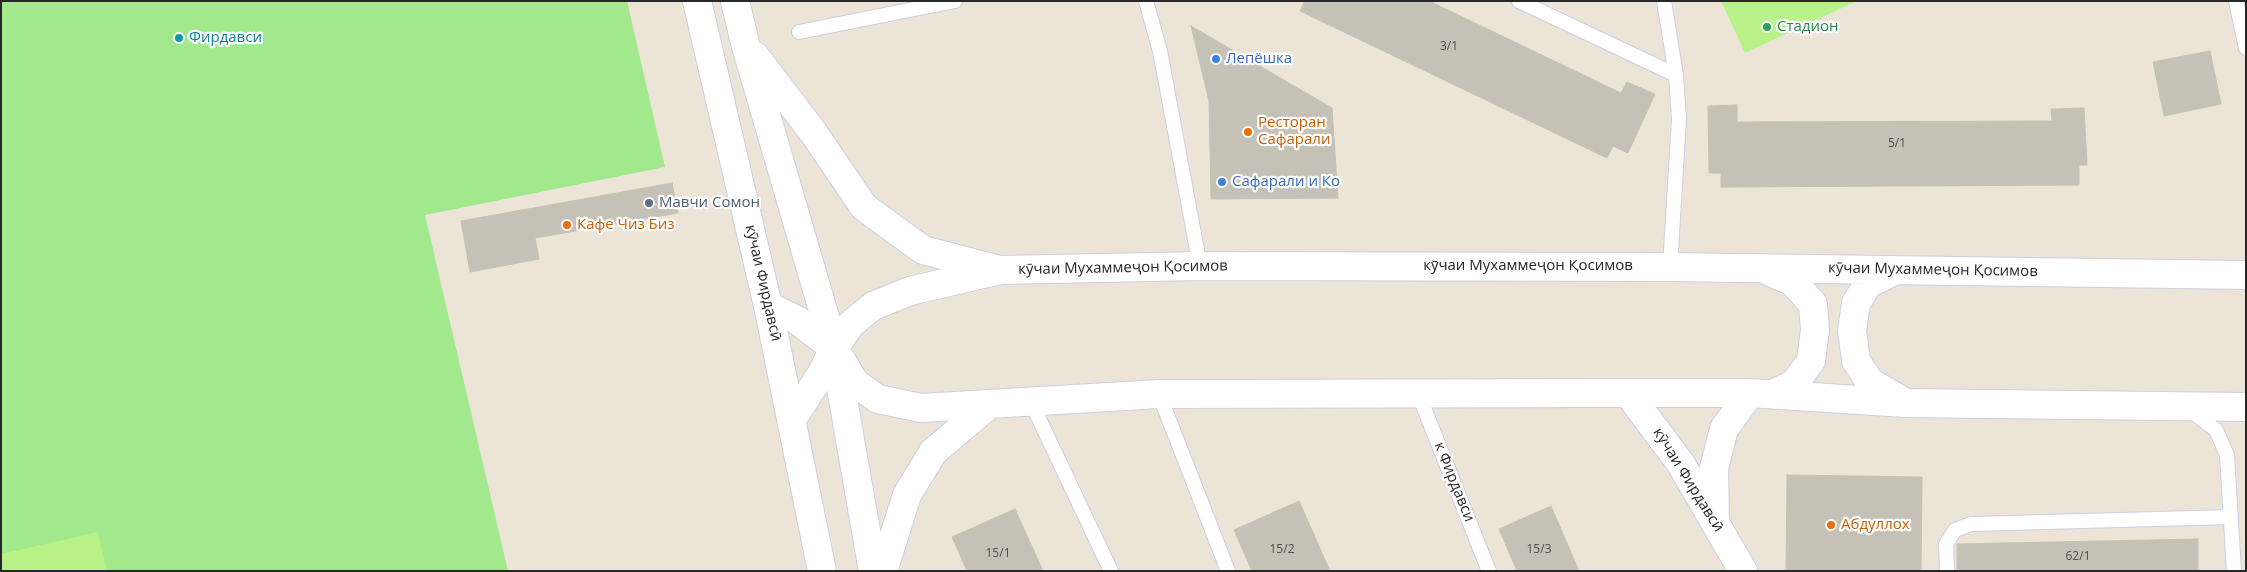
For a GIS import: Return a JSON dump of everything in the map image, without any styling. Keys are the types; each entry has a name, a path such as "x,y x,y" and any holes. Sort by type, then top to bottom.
{"street":[{"name":"кӯчаи Фирдавсӣ","path":"698,1 768,306 822,571"},
{"path":"735,1 745,43 834,348 873,571"},
{"path":"745,43 813,132 864,207 923,250 1000,270"},
{"name":"кӯчаи Мухаммеҷон Қосимов","path":"834,348 851,324 873,306 910,291 1000,270 1200,266 1760,267 2246,275"},
{"path":"1715,522 1714,468 1724,429 1761,393 1794,384 1811,361 1815,330 1813,304 1793,282 1760,267"},
{"path":"1896,270 1868,284 1856,303 1852,331 1856,362 1870,382 1905,403"},
{"path":"768,306 798,320 834,348 855,383 878,399 921,408 1159,394 1628,392 1761,393 1905,403 2246,407"},
{"path":"792,419 822,373 834,348"},
{"name":"кӯчаи Фирдавсӣ","path":"1628,392 1681,464 1744,571"},
{"path":"883,571 907,495 933,452 990,404"}],"lane":[{"path":"799,32 954,1"},
{"path":"1146,1 1160,51 1200,266"},
{"path":"1519,1 1676,75"},
{"path":"1664,1 1676,75 1679,119 1670,267"},
{"path":"2236,1 2246,48"},
{"name":"к Фирдавси","path":"1418,393 1490,571"},
{"path":"1159,394 1228,571"},
{"path":"1031,402 1111,571"},
{"path":"2185,407 2216,430 2227,455 2234,571"},
{"path":"1946,571 1946,544 1955,530 1970,524 2231,517"}],"green space":[{"path":"1,1 627,1 665,167 425,215 508,571 1,571"},
{"name":"Стадион","path":"1721,1 1857,1 1745,53"},
{"path":"98,532 107,571 1,571 1,554"}],"building":[{"path":"1305,1 1429,1 1621,93 1627,82 1655,94 1628,153 1613,146 1607,158 1300,11"},
{"path":"1191,26 1332,108 1338,198 1211,199 1209,101"},
{"path":"2210,51 2221,104 2164,116 2153,62"},
{"path":"1737,105 1737,122 2052,121 2051,109 2084,108 2087,165 2079,165 2079,185 1721,187 1721,173 1709,173 1708,106"},
{"path":"672,183 678,213 535,238 539,259 470,272 461,221"},
{"path":"1787,475 1922,477 1921,571 1786,571"},
{"path":"1299,501 1330,571 1252,571 1234,530"},
{"path":"1551,506 1579,571 1517,571 1499,529"},
{"path":"1015,509 1043,571 967,571 952,537"},
{"path":"2198,539 2198,571 1957,571 1957,544"}],"place":[{"name":"Стадион","path":"1767,27"},
{"name":"Фирдавси","path":"179,38"},
{"name":"Лепёшка","path":"1216,59"},
{"name":"Ресторан Сафарали","path":"1248,132"},
{"name":"Сафарали и Ко","path":"1222,182"},
{"name":"Мавчи Сомон","path":"649,203"},
{"name":"Кафе Чиз Биз","path":"567,225"},
{"name":"Абдуллох","path":"1831,525"}]}
